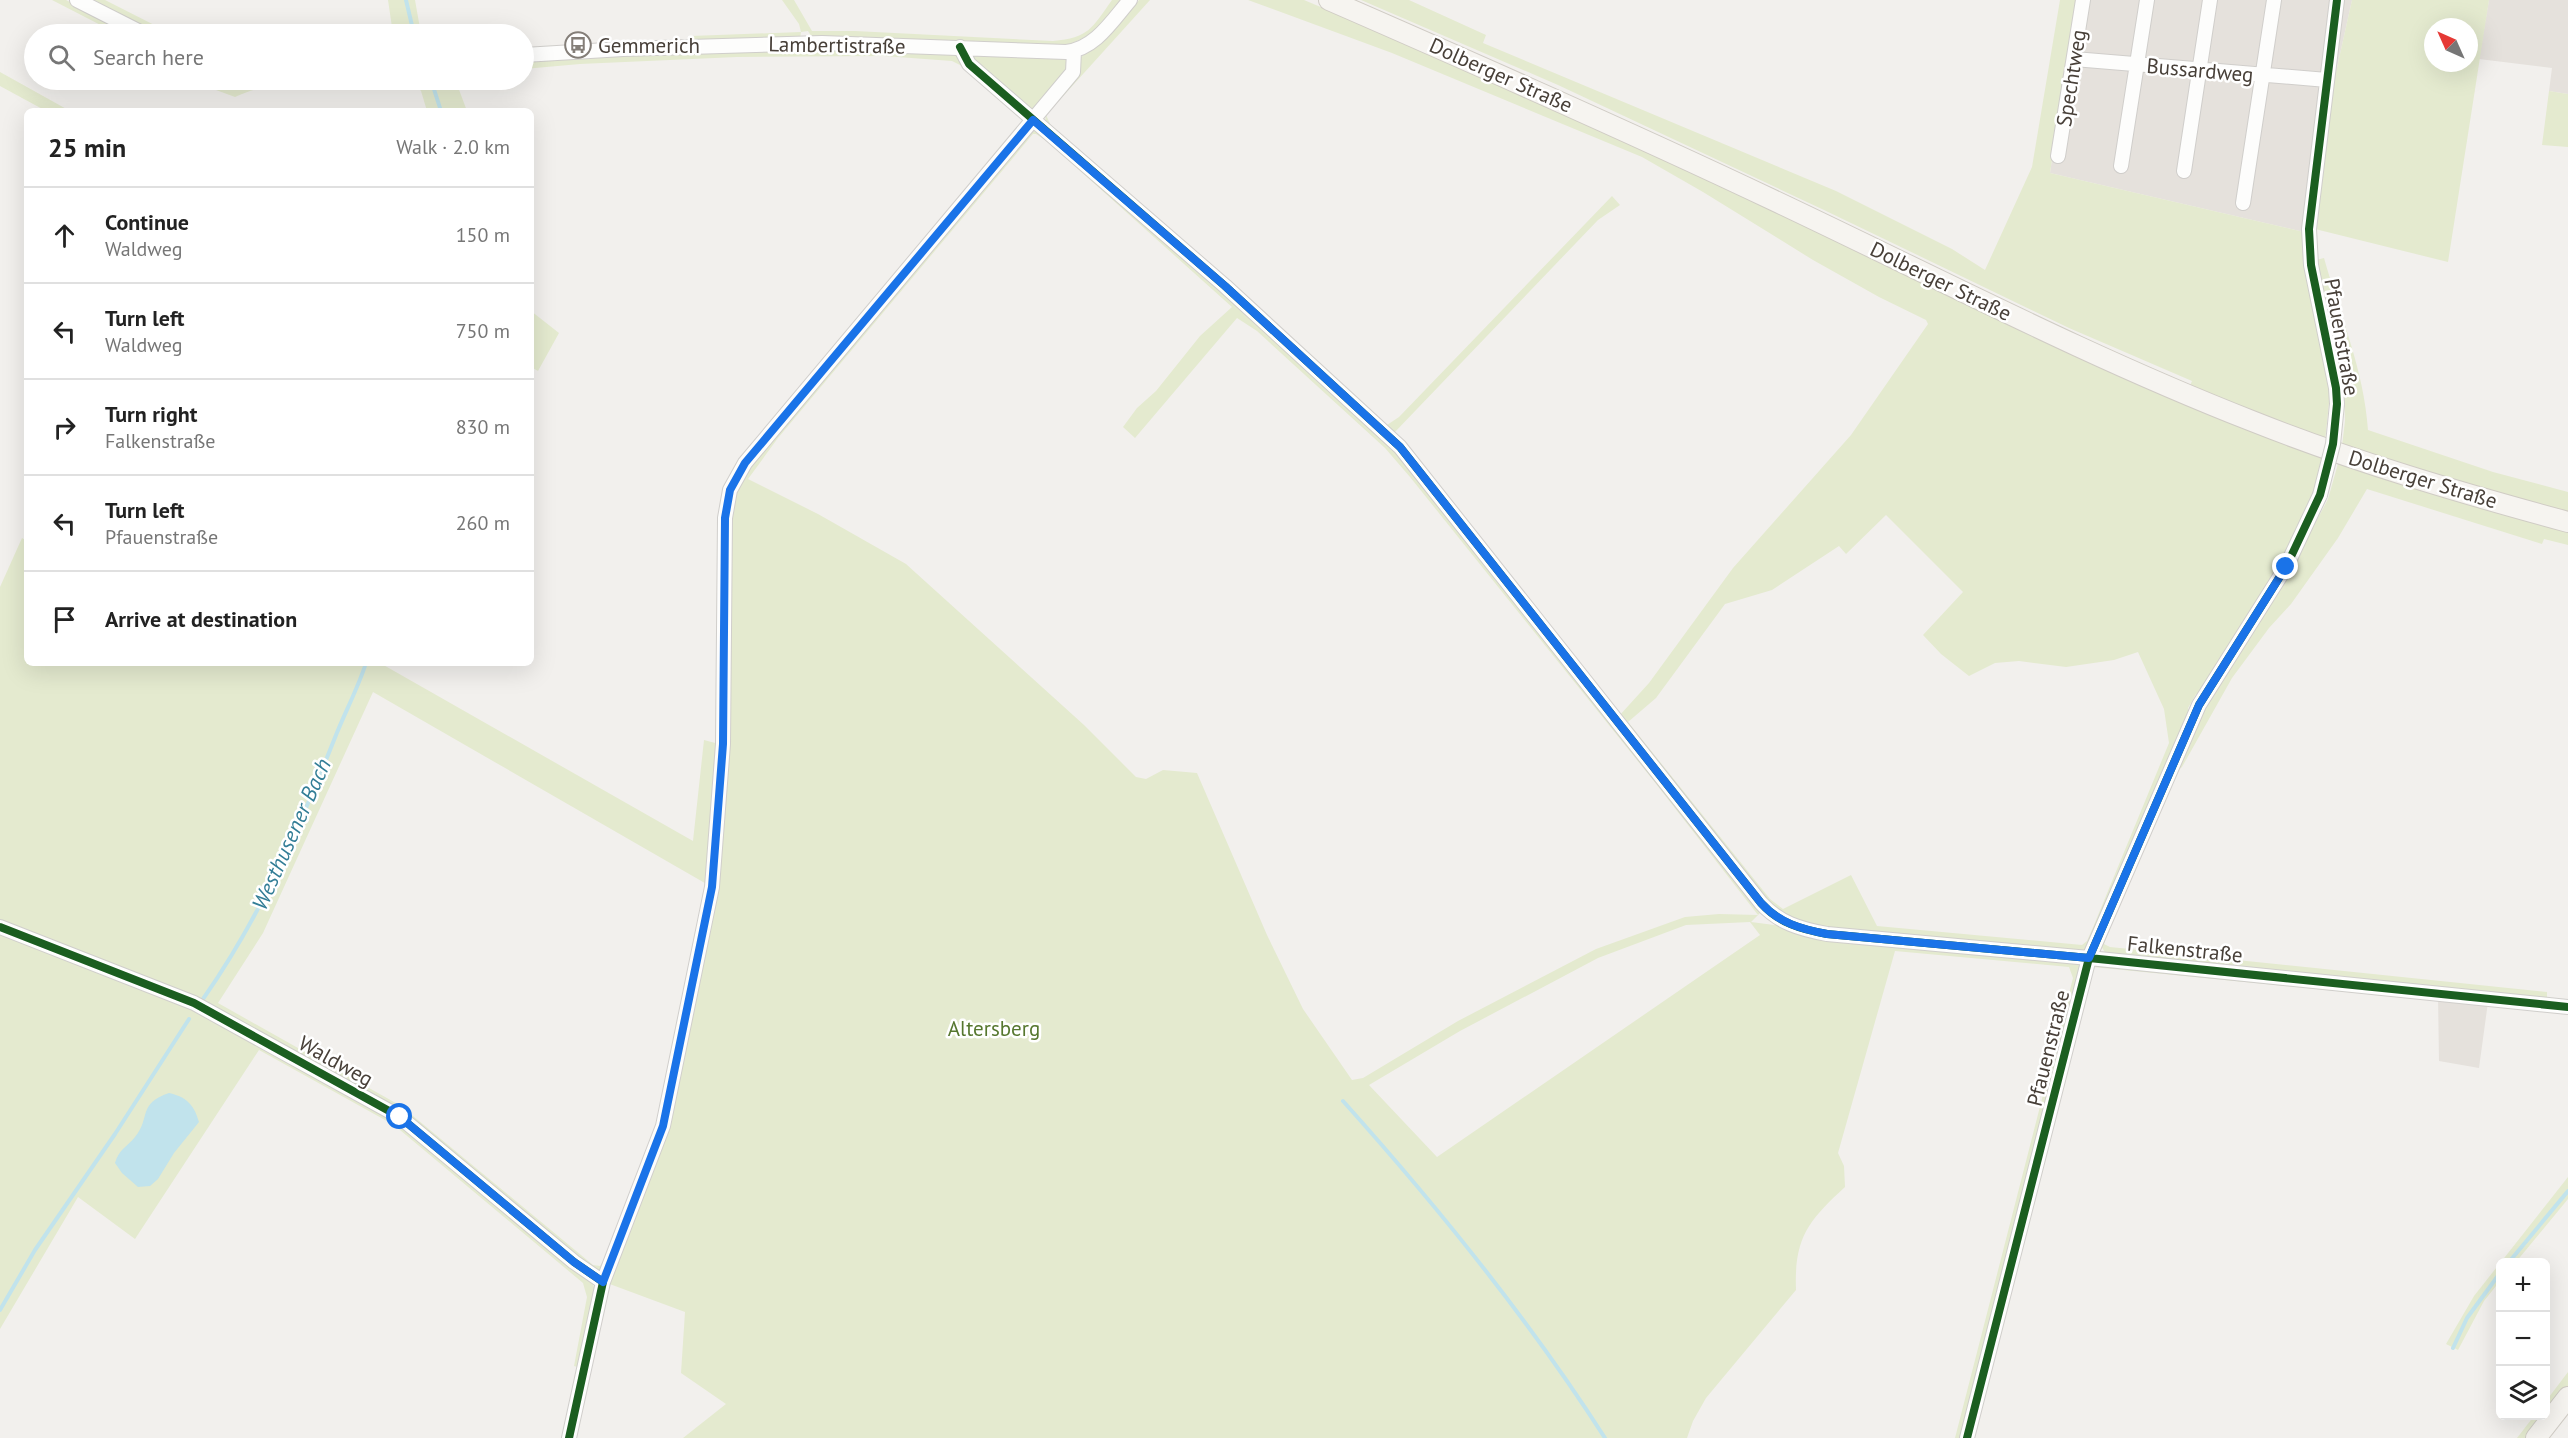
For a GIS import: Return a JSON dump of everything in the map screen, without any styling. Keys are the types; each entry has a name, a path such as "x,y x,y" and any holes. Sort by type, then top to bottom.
{"main road":[{"name":"Dolberger Straße","path":"1329,0 1610,123 2064,341 2188,395 2254,422 2377,466 2568,522"},
{"path":"2536,1438 2568,1397"}],"street":[{"path":"76,0 124,24"},
{"path":"570,1438 603,1282 663,1126 712,887 723,744 725,518 730,490 745,463 1073,72 1074,51 1093,42 1130,0"},
{"name":"Spechtweg","path":"2058,156 2083,0"},
{"path":"2121,166 2146,0"},
{"path":"2184,171 2210,0"},
{"path":"2243,203 2274,0"},
{"name":"Pfauenstraße","path":"1967,1438 2089,958 2199,705 2286,567 2320,495 2333,444 2337,404 2310,248 2309,229 2337,0"},
{"name":"Lambertistraße","path":"534,55 806,44 1074,51"},
{"name":"Falkenstraße","path":"960,47 969,64 1225,286 1400,447 1761,903 1777,918 1803,929 1827,934 2089,958 2568,1007"},
{"name":"Bussardweg","path":"2074,59 2327,80"},
{"name":"Waldweg","path":"0,927 194,1003 400,1117 574,1262 603,1282"}],"shaded area":[{"path":"2076,0 2352,0 2334,81 2315,229 2304,232 2050,173"},
{"path":"2489,0 2568,0 2568,94 2549,91 2552,68 2479,59"},
{"path":"2438,995 2488,1002 2479,1068 2439,1061"}],"green space":[{"path":"52,0 66,0 113,24 99,24"},
{"path":"89,0 105,0 152,24 136,24"},
{"path":"388,0 415,0 419,24 392,24"},
{"path":"782,0 794,0 812,31 1053,41 1065,40 1082,34 1094,24 1112,0 1122,0 1096,29 1082,39 1062,46 813,39 808,31 801,32 799,24"},
{"path":"1139,0 1150,0 1046,115 1081,57 1104,39"},
{"path":"1248,0 1304,0 1554,105 2324,456 2314,493 2293,547 2201,693 2196,694 2188,708 2189,712 2089,947 2084,951 1805,926 1767,904 1619,716 1649,683 1733,568 1851,435 1928,324 1926,320 1813,260 1642,157 1392,53","holes":["1886,515 1963,592 1923,635 1941,654 1969,676 1995,663 2019,661 2066,667 2114,660 2138,652 2164,709 2169,743 2094,925 2087,941 2082,945 1877,926 1851,875 1783,909 1770,899 1628,722 1656,698 1725,604 1772,590 1839,546 1846,554"]},
{"path":"1361,0 1409,0 1486,35 1483,43 1836,191 1952,249 1985,270 2032,167 2060,0 2076,0 2050,173 2304,232 2331,384 2325,441 2189,388 2192,381 2069,328 1558,85"},
{"path":"2352,0 2489,0 2478,70 2478,18 2424,18 2424,72 2478,72 2448,262 2315,229 2334,81"},
{"path":"801,32 800,39 692,41 691,36"},
{"path":"824,49 954,53 968,69 952,61 884,56 737,57 534,68 534,61 709,51"},
{"path":"971,54 1061,57 1067,59 1070,69 1032,113 972,62"},
{"path":"0,72 24,85 24,90 32,90 65,108 40,108 0,86"},
{"path":"216,90 252,90 235,97"},
{"path":"459,90 466,108 426,108 421,91"},
{"path":"2549,91 2568,94 2568,147 2542,145"},
{"path":"1046,115 1052,128 1387,425 1399,417 1612,196 1620,205 1598,220 1394,433 1472,526 1470,528 1387,426 1384,426 1049,128 1045,121"},
{"name":"Altersberg","path":"1040,131 1222,288 1398,451 1761,912 1758,915 1751,922 2078,963 2081,968 1964,1438 1955,1438 2073,978 2069,967 1895,951 1838,1153 1844,1166 1845,1187 1821,1210 1806,1232 1798,1257 1796,1290 1706,1398 1693,1421 1687,1438 683,1438 726,1404 681,1373 685,1312 607,1283 665,1126 710,886 373,692 263,933 218,1003 401,1106 593,1265 600,1266 608,1254 603,1269 597,1271 589,1269 402,1115 213,1009 0,923 0,587 22,538 24,539 24,666 385,666 693,841 704,740 719,744 729,518 733,493 749,464 1028,133","holes":["1033,134 1036,134 1048,142 1232,307 1200,336 1156,391 1137,408 1123,427 1135,438 1237,318 1257,331 1385,448 1410,477 1758,915 1719,914 1685,917 1596,949 1458,1021 1363,1078 1352,1080 1303,1009 1267,935 1197,773 1163,770 1146,779 1136,777 1084,725 906,564 818,514 748,479 778,438","1750,922 1760,935 1437,1157 1369,1085 1460,1031 1598,958 1686,925"]},
{"path":"2324,258 2357,364 2368,430 2493,472 2568,492 2568,515 2342,446 2345,421 2344,390 2316,269 2316,260"},
{"path":"534,313 559,333 538,371 534,369"},
{"path":"2339,460 2568,529 2568,545 2544,539 2542,544 2367,489 2338,538 2291,604 2269,628 2232,678 2182,767 2171,776 2193,727 2291,569 2328,499"},
{"path":"2114,916 2104,944 2110,947 2547,992 2547,1001 2106,954 2101,946"},
{"path":"0,930 189,1004 397,1119 591,1280 596,1292 581,1368 574,1366 587,1297 583,1283 394,1125 259,1050 135,1239 78,1197 0,1329"},
{"path":"2097,963 2438,996 2438,1001 2093,967"},
{"path":"2568,1177 2568,1199 2519,1258 2504,1258"},
{"path":"2496,1268 2496,1286 2484,1301 2458,1350 2446,1344 2474,1296"},
{"path":"2568,1372 2568,1388 2550,1411 2550,1396"},
{"path":"2531,1420 2543,1420 2529,1438 2517,1438"}],"water":[{"path":"169,1093 189,1103 199,1122 174,1153 158,1179 150,1186 138,1187 122,1173 115,1163 121,1151 140,1130 148,1107 159,1097"}],"waterway":[{"name":"Westhusener Bach","path":"406,0 412,24"},
{"name":"Westhusener Bach","path":"434,90 440,108"},
{"name":"Westhusener Bach","path":"203,999 261,904 308,803 365,666"},
{"name":"Westhusener Bach","path":"0,1310 35,1250 115,1134 189,1019"},
{"path":"1343,1101 1481,1264 1576,1393 1605,1438"},
{"path":"2512,1258 2568,1191"},
{"path":"2453,1348 2467,1318 2496,1278"}],"cycle path":[{"path":"1967,1438 2089,958 2199,705 2286,567 2320,495 2333,444 2337,404 2336,388 2311,265 2309,229 2337,0"},
{"path":"960,47 969,64 1225,286 1400,447 1761,903 1775,916 1799,927 1827,934 2089,958 2568,1007"},
{"path":"0,927 194,1003 400,1117 574,1262 603,1282 569,1438"}],"place":[{"name":"Gemmerich","path":"578,45"}],"route":[{"path":"400,1117 574,1262 603,1282 663,1126 712,887 723,744 725,518 730,490 745,463 1033,120 1225,286 1400,447 1761,903 1777,918 1803,929 1827,934 2089,958 2199,705 2286,567"}]}
